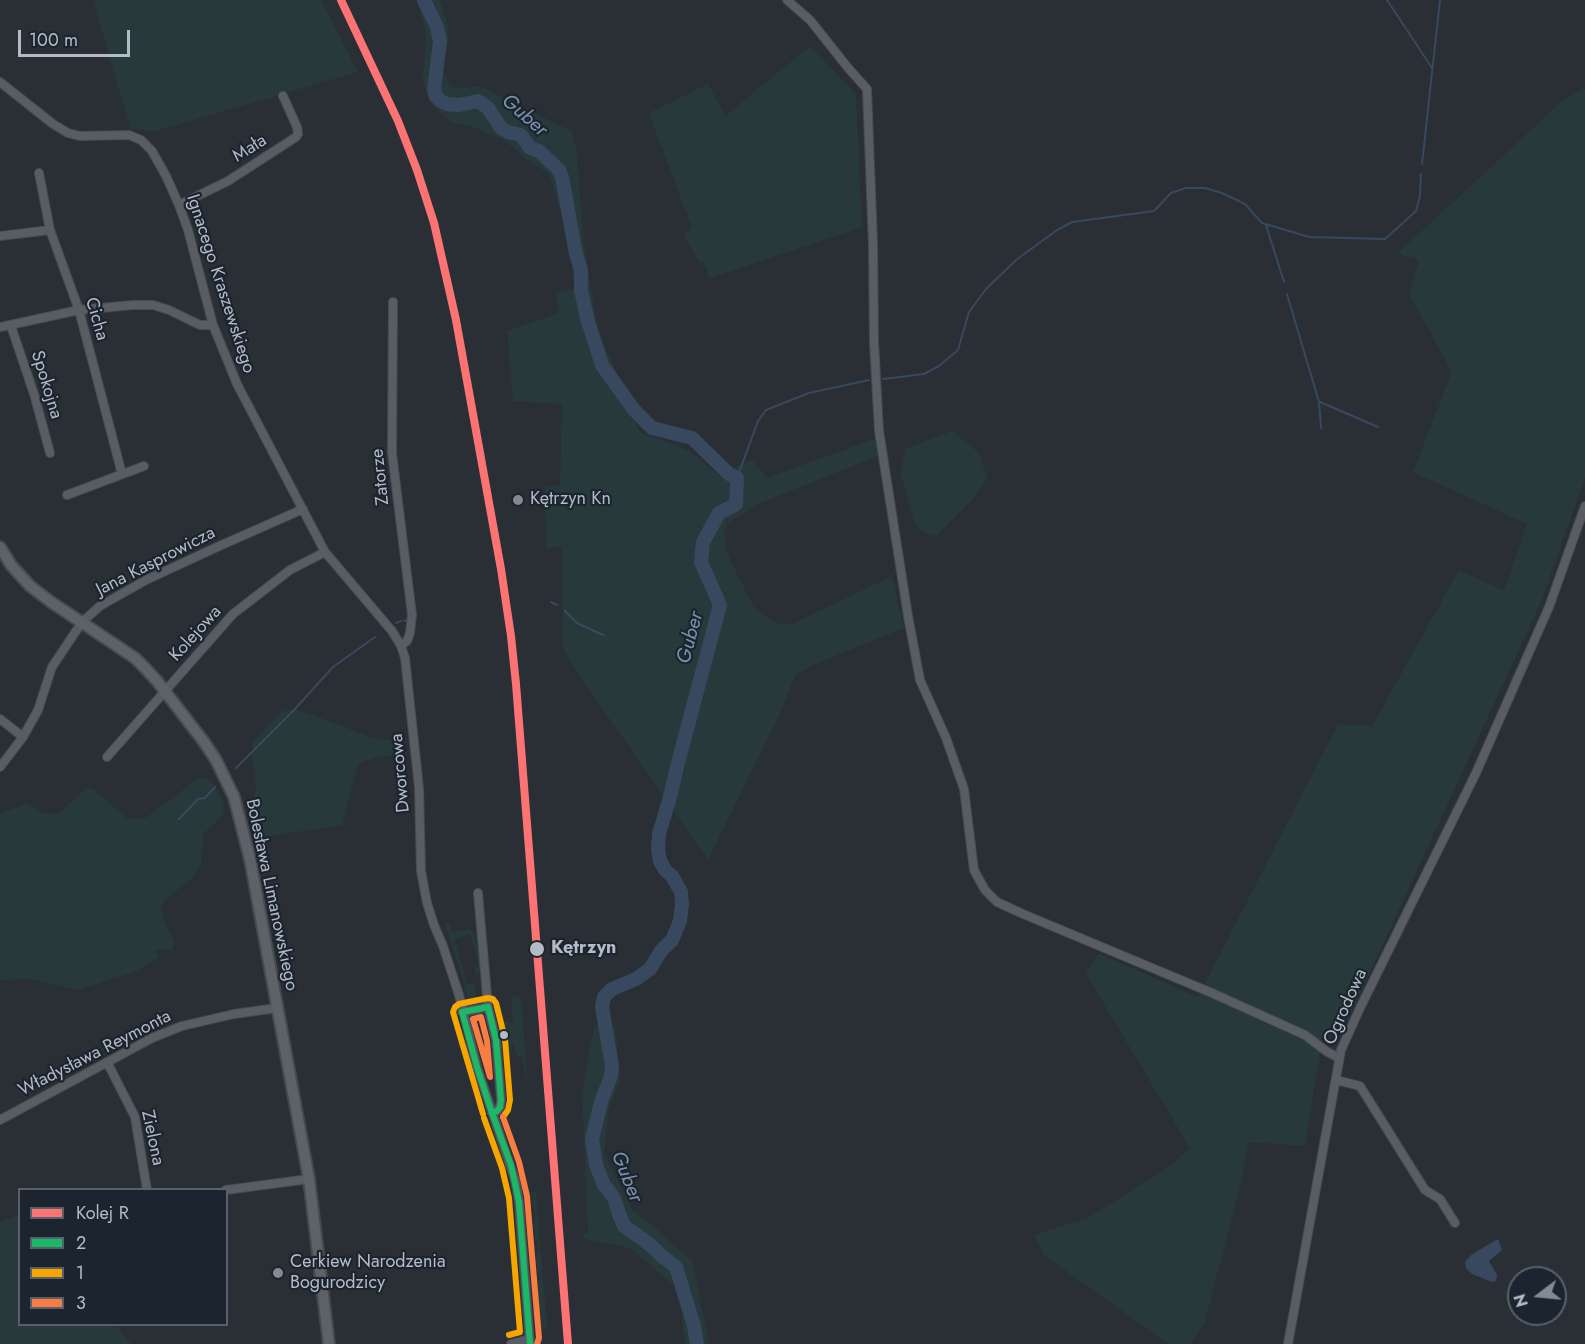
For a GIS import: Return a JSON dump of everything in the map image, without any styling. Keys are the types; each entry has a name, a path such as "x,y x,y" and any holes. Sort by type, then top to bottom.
{"street":[{"path":"787,0 810,20 867,89 874,342 879,431 920,680 946,738 964,789 974,870 985,890 997,902 1305,1035 1339,1058"},
{"name":"Ignacego Kraszewskiego","path":"0,82 68,133 80,136 137,137 152,151 179,205 188,230 213,325 237,384 325,552"},
{"name":"Mała","path":"179,205 228,181 296,137 297,127 283,96"},
{"name":"Cicha","path":"39,173 50,230 79,310 122,474"},
{"path":"0,236 50,230"},
{"name":"Zatorze","path":"393,302 392,453 412,615 410,633 401,646"},
{"path":"0,327 79,310 133,305 153,305 200,324 213,325"},
{"name":"Spokojna","path":"11,326 34,394 50,453"},
{"path":"67,495 144,466"},
{"name":"Ogrodowa","path":"1288,1344 1341,1050 1476,773 1549,607 1585,506"},
{"name":"Jana Kasprowicza","path":"0,767 23,737 38,710 52,667 82,622 100,606 146,580 303,509"},
{"name":"Bolesława Limanowskiego","path":"0,547 11,565 30,586 135,658 165,691 204,742 216,760 234,797 250,859 309,1179 329,1344"},
{"name":"Dworcowa","path":"325,552 392,631 405,658 419,788 421,871 427,903 443,946 475,1059 518,1192 530,1342"},
{"name":"Kolejowa","path":"107,757 233,614 290,570 325,552"},
{"path":"0,719 23,737"},
{"path":"478,893 488,1007 495,1034 501,1100 499,1109 492,1113"},
{"path":"462,1012 488,1007"},
{"name":"Władysława Reymonta","path":"0,1120 152,1038 182,1026 234,1014 277,1008"},
{"name":"Zielona","path":"107,1062 135,1117 147,1188"},
{"path":"1336,1080 1360,1086 1425,1190 1440,1199 1455,1223"},
{"path":"228,1190 309,1179"},
{"path":"511,1344 530,1342"}],"shaded area":[{"path":"93,0 321,0 358,72 156,131 131,129"},
{"path":"416,0 440,0 449,30 448,46 441,65 450,87 480,86 571,131 576,147 584,247 598,331 615,369 604,379 642,433 690,451 718,475 752,460 767,478 885,435 888,452 758,504 728,523 724,532 727,553 753,606 775,623 792,624 892,576 904,628 820,662 795,675 783,707 708,860 574,668 563,648 562,546 546,548 545,486 560,486 562,404 513,401 507,331 559,313 556,293 575,289 567,231 549,174 505,141 471,126 452,123 430,103 422,79 426,31"},
{"path":"810,46 856,95 862,227 710,278 703,261 699,262 684,235 692,228 649,113 708,84 725,116"},
{"path":"1585,89 1585,478 1541,602 1340,1037 1323,1033 1305,1146 1248,1142 1242,1179 1204,1324 1190,1344 1168,1344 1044,1255 1034,1235 1088,1218 1167,1168 1190,1148 1086,974 1098,953 1198,997 1338,724 1372,726 1459,570 1504,591 1527,524 1413,472 1452,372 1409,294 1419,260 1397,254 1560,103"},
{"path":"952,431 979,453 987,478 974,498 936,536 924,533 914,521 901,474 905,449"},
{"path":"297,710 372,738 392,741 397,747 391,756 377,757 358,764 342,825 258,838 255,835 257,826 253,805 256,785 252,758 253,742 281,712"},
{"path":"199,778 210,779 222,799 224,813 203,834 201,864 193,877 166,899 160,907 175,942 172,950 154,950 160,957 134,972 77,990 30,979 0,980 0,814 27,803 43,814 58,814 86,788 93,789 127,818 138,819 147,817"},
{"path":"449,923 452,932 470,929 474,932 481,966 478,975 474,969 479,966 470,934 454,939 467,984 475,983 476,1002 474,1003 471,1003 466,993 445,924"},
{"path":"521,996 528,1088 522,1056 516,1055 514,1043 511,1044 514,1055 505,1056 503,1039 508,1038 508,1032 503,1031 501,1023 509,1019 510,1023 513,1023 511,997"},
{"path":"615,1025 620,1079 608,1112 604,1153 633,1211 650,1223 692,1261 709,1344 685,1344 679,1290 630,1248 581,1238 588,1231 582,1092 594,1028"},
{"path":"531,1192 536,1192 547,1328 541,1329 542,1344 540,1344 536,1290 538,1281 540,1281 539,1272 537,1272 536,1251 538,1251 537,1242 535,1242 534,1205 532,1205"},
{"path":"18,1215 18,1326 118,1326 131,1344 0,1344 0,1222"}],"water":[{"path":"1498,1239 1502,1250 1489,1261 1497,1275 1496,1281 1492,1282 1472,1274 1466,1268 1465,1262 1472,1254"}],"waterway":[{"name":"Guber","path":"424,0 437,27 440,41 434,89 436,96 447,104 459,105 478,101 488,108 501,128 521,135 530,148 539,151 559,170 581,270 581,290 587,318 602,365 634,410 652,428 692,438 729,474 737,478 736,504 719,513 703,542 701,562 720,605 659,834 660,861 681,892 680,921 672,940 661,951 650,969 636,979 612,989 604,997 602,1007 612,1066 592,1139 596,1165 604,1185 614,1198 624,1226 676,1267 694,1326 697,1344"},
{"path":"1387,0 1432,68"},
{"path":"1422,164 1440,0"},
{"path":"883,379 924,374 939,366 958,350 969,312 986,289 1016,260 1057,230 1072,222 1154,211 1171,193 1186,188 1205,188 1245,204 1262,223 1309,237 1385,239 1416,211 1420,196 1421,174"},
{"path":"1266,225 1284,282"},
{"path":"1287,294 1319,402 1321,428"},
{"path":"737,478 758,421 766,410 809,393 869,380"},
{"path":"1320,402 1378,427"},
{"path":"551,602 557,605"},
{"path":"565,611 577,623 603,635"},
{"path":"396,623 401,621"},
{"path":"236,768 333,667 375,637"},
{"path":"179,819 198,799 205,798 215,787"}],"rail line":[{"name":"R","path":"341,0 398,121 434,223 456,320 501,569 516,684 568,1344"}],"transit line":[{"name":"1","path":"483,1114 453,1012 459,1004 488,998 493,999 496,1003 505,1039 510,1100 508,1110 503,1117"},
{"name":"2","path":"488,1007 496,1040 501,1100 500,1107 492,1113 462,1012 488,1007"},
{"name":"3","path":"481,1017 487,1041 490,1077 473,1019 481,1017"},
{"name":"2","path":"492,1113 511,1165 519,1202 530,1344"},
{"name":"3","path":"503,1117 519,1162 527,1196 539,1338 537,1344"},
{"name":"1","path":"484,1118 502,1168 509,1198 520,1332 509,1335"}],"place":[{"name":"Kętrzyn Kn","path":"518,500"},
{"name":"Kętrzyn","path":"537,949"},
{"name":"Cerkiew Narodzenia Bogurodzicy","path":"278,1273"}]}
